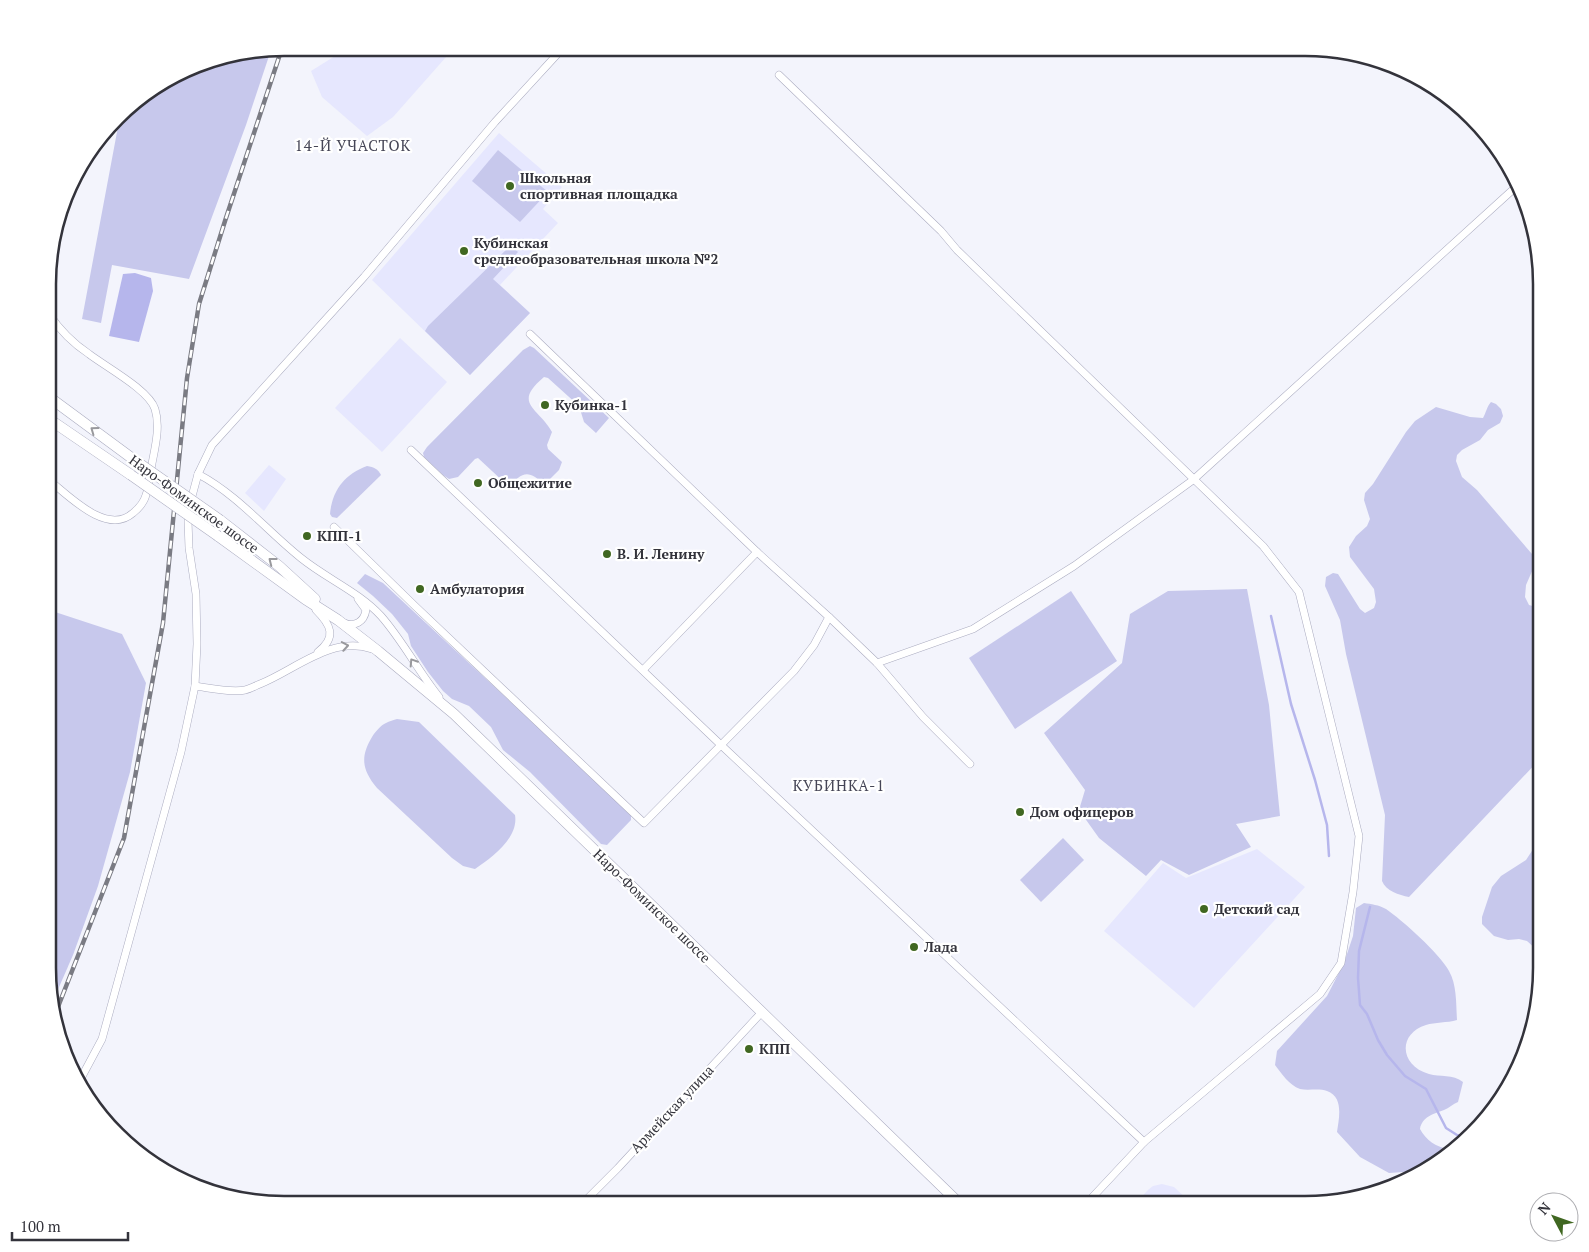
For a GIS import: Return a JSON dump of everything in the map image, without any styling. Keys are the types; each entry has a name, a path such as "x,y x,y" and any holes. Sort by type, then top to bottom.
{"main road":[{"name":"Наро-Фоминское шоссе","path":"56,402 220,520 279,566 336,619"},
{"name":"Наро-Фоминское шоссе","path":"56,425 336,619 454,714 952,1196"}],"street":[{"path":"83,1075 102,1039 181,752 195,686 197,644 196,594 188,548 188,521 198,474 212,445 364,277 495,122 556,56"},
{"path":"779,75 941,231 956,250 1263,546 1299,592 1359,836 1353,892 1341,963 1320,994 1144,1142 1093,1196"},
{"path":"877,663 973,629 1074,566 1193,480 1512,190"},
{"path":"56,322 64,332 87,353 149,398 155,408 156,436 146,496 138,509 129,517 118,521 98,516 86,510 56,486"},
{"path":"530,334 757,552 877,663 923,717 970,764"},
{"path":"411,450 720,745 1144,1142"},
{"path":"198,474 221,488 301,558 368,603 400,640 426,681 454,714"},
{"path":"334,527 644,823 794,671 814,645 829,617"},
{"path":"643,670 757,552"},
{"path":"336,619 350,625 356,624 365,616 366,610 363,604 353,593"},
{"path":"305,599 325,618 330,628 330,636 327,643 313,657"},
{"path":"195,686 220,690 245,690 274,679 313,657 339,647 359,645 378,651"},
{"name":"Армейская улица","path":"590,1196 762,1012"}],"shaded area":[{"path":"335,56 447,56 393,117 367,136 322,97 311,71"},
{"path":"269,57 246,125 189,279 112,265 101,323 82,319 118,129 145,103 183,80 225,64"},
{"name":"Кубинская среднеобразовательная школа №2","path":"499,133 562,187 543,209 558,223 500,285 530,313 470,375 372,280"},
{"name":"Школьная спортивная площадка","path":"498,150 548,192 520,222 472,181"},
{"path":"509,247 513,247 518,252 493,279 530,313 470,375 425,331"},
{"path":"135,273 151,278 153,291 139,342 109,336 123,274"},
{"path":"400,338 447,382 382,452 335,408"},
{"path":"530,346 609,418 596,433 584,422 579,406 548,378 544,377 530,393 529,400 535,411 552,432 547,445 548,449 562,462 559,470 546,483 528,474 521,476 510,485 506,484 478,458 458,477 449,479 424,457 423,453 523,350"},
{"path":"1491,402 1501,409 1503,416 1500,423 1488,430 1480,440 1462,450 1457,455 1456,461 1462,477 1477,490 1532,554 1533,569 1526,585 1525,597 1529,605 1533,606 1533,766 1409,897 1390,890 1382,881 1385,815 1346,654 1340,620 1325,586 1326,577 1333,573 1338,574 1360,609 1365,613 1374,608 1376,602 1374,589 1350,557 1349,547 1356,536 1367,526 1370,519 1364,500 1365,493 1415,421 1436,407 1470,417 1483,418"},
{"path":"269,465 286,479 264,511 245,493"},
{"path":"367,466 376,469 381,475 337,518 332,517 330,514 331,505 341,484 352,473"},
{"path":"365,574 383,583 631,814 631,820 607,845 601,844 530,772 503,750 491,727 469,706 452,699 443,691 411,646 408,634 392,614 357,583"},
{"path":"1247,589 1269,705 1280,816 1236,824 1251,847 1189,875 1161,860 1146,876 1099,838 1079,810 1085,790 1044,733 1122,663 1130,614 1168,591"},
{"path":"1071,591 1117,661 1015,729 969,658"},
{"path":"56,612 122,634 146,683 130,772 98,886 73,955 58,991"},
{"path":"397,719 419,722 515,815 513,832 508,839 496,853 475,869 463,866 452,858 377,788 368,775 364,757 368,744 380,727 387,722"},
{"path":"1063,838 1084,860 1041,902 1020,880"},
{"name":"Детский сад","path":"1257,849 1305,887 1194,1008 1104,931 1163,863 1186,878"},
{"path":"1533,849 1533,946 1527,941 1519,939 1508,940 1494,936 1482,924 1482,917 1492,887 1501,876 1526,860"},
{"path":"1364,903 1378,906 1386,909 1401,921 1445,964 1452,976 1455,988 1457,1020 1426,1025 1410,1035 1407,1042 1406,1050 1408,1057 1419,1070 1429,1074 1459,1079 1463,1082 1458,1102 1429,1116 1421,1125 1420,1129 1428,1140 1445,1148 1406,1172 1389,1173 1360,1157 1337,1132 1339,1108 1336,1098 1324,1090 1303,1090 1292,1085 1275,1065 1277,1051 1327,996 1344,963 1353,936 1356,908"},
{"path":"1162,1184 1174,1187 1184,1196 1142,1196 1153,1186"}],"waterway":[{"path":"1271,616 1291,704 1327,825 1329,856"},
{"path":"1370,907 1359,951 1360,1005 1367,1014 1378,1040 1387,1055 1405,1076 1426,1089 1446,1128 1459,1135"}],"railway":[{"path":"59,1004 124,838 163,623 187,378 199,304 279,56"}],"place":[{"name":"Школьная спортивная площадка","path":"510,186"},
{"name":"Кубинская среднеобразовательная школа №2","path":"464,251"},
{"name":"Кубинка-1","path":"545,405"},
{"name":"Общежитие","path":"478,483"},
{"name":"КПП-1","path":"307,536"},
{"name":"В. И. Ленину","path":"607,554"},
{"name":"Амбулатория","path":"420,589"},
{"name":"Дом офицеров","path":"1020,812"},
{"name":"Детский сад","path":"1204,909"},
{"name":"Лада","path":"914,947"},
{"name":"КПП","path":"749,1049"}],"district":[{"name":"14-Й УЧАСТОК","path":"353,146"},
{"name":"КУБИНКА-1","path":"839,786"}]}
